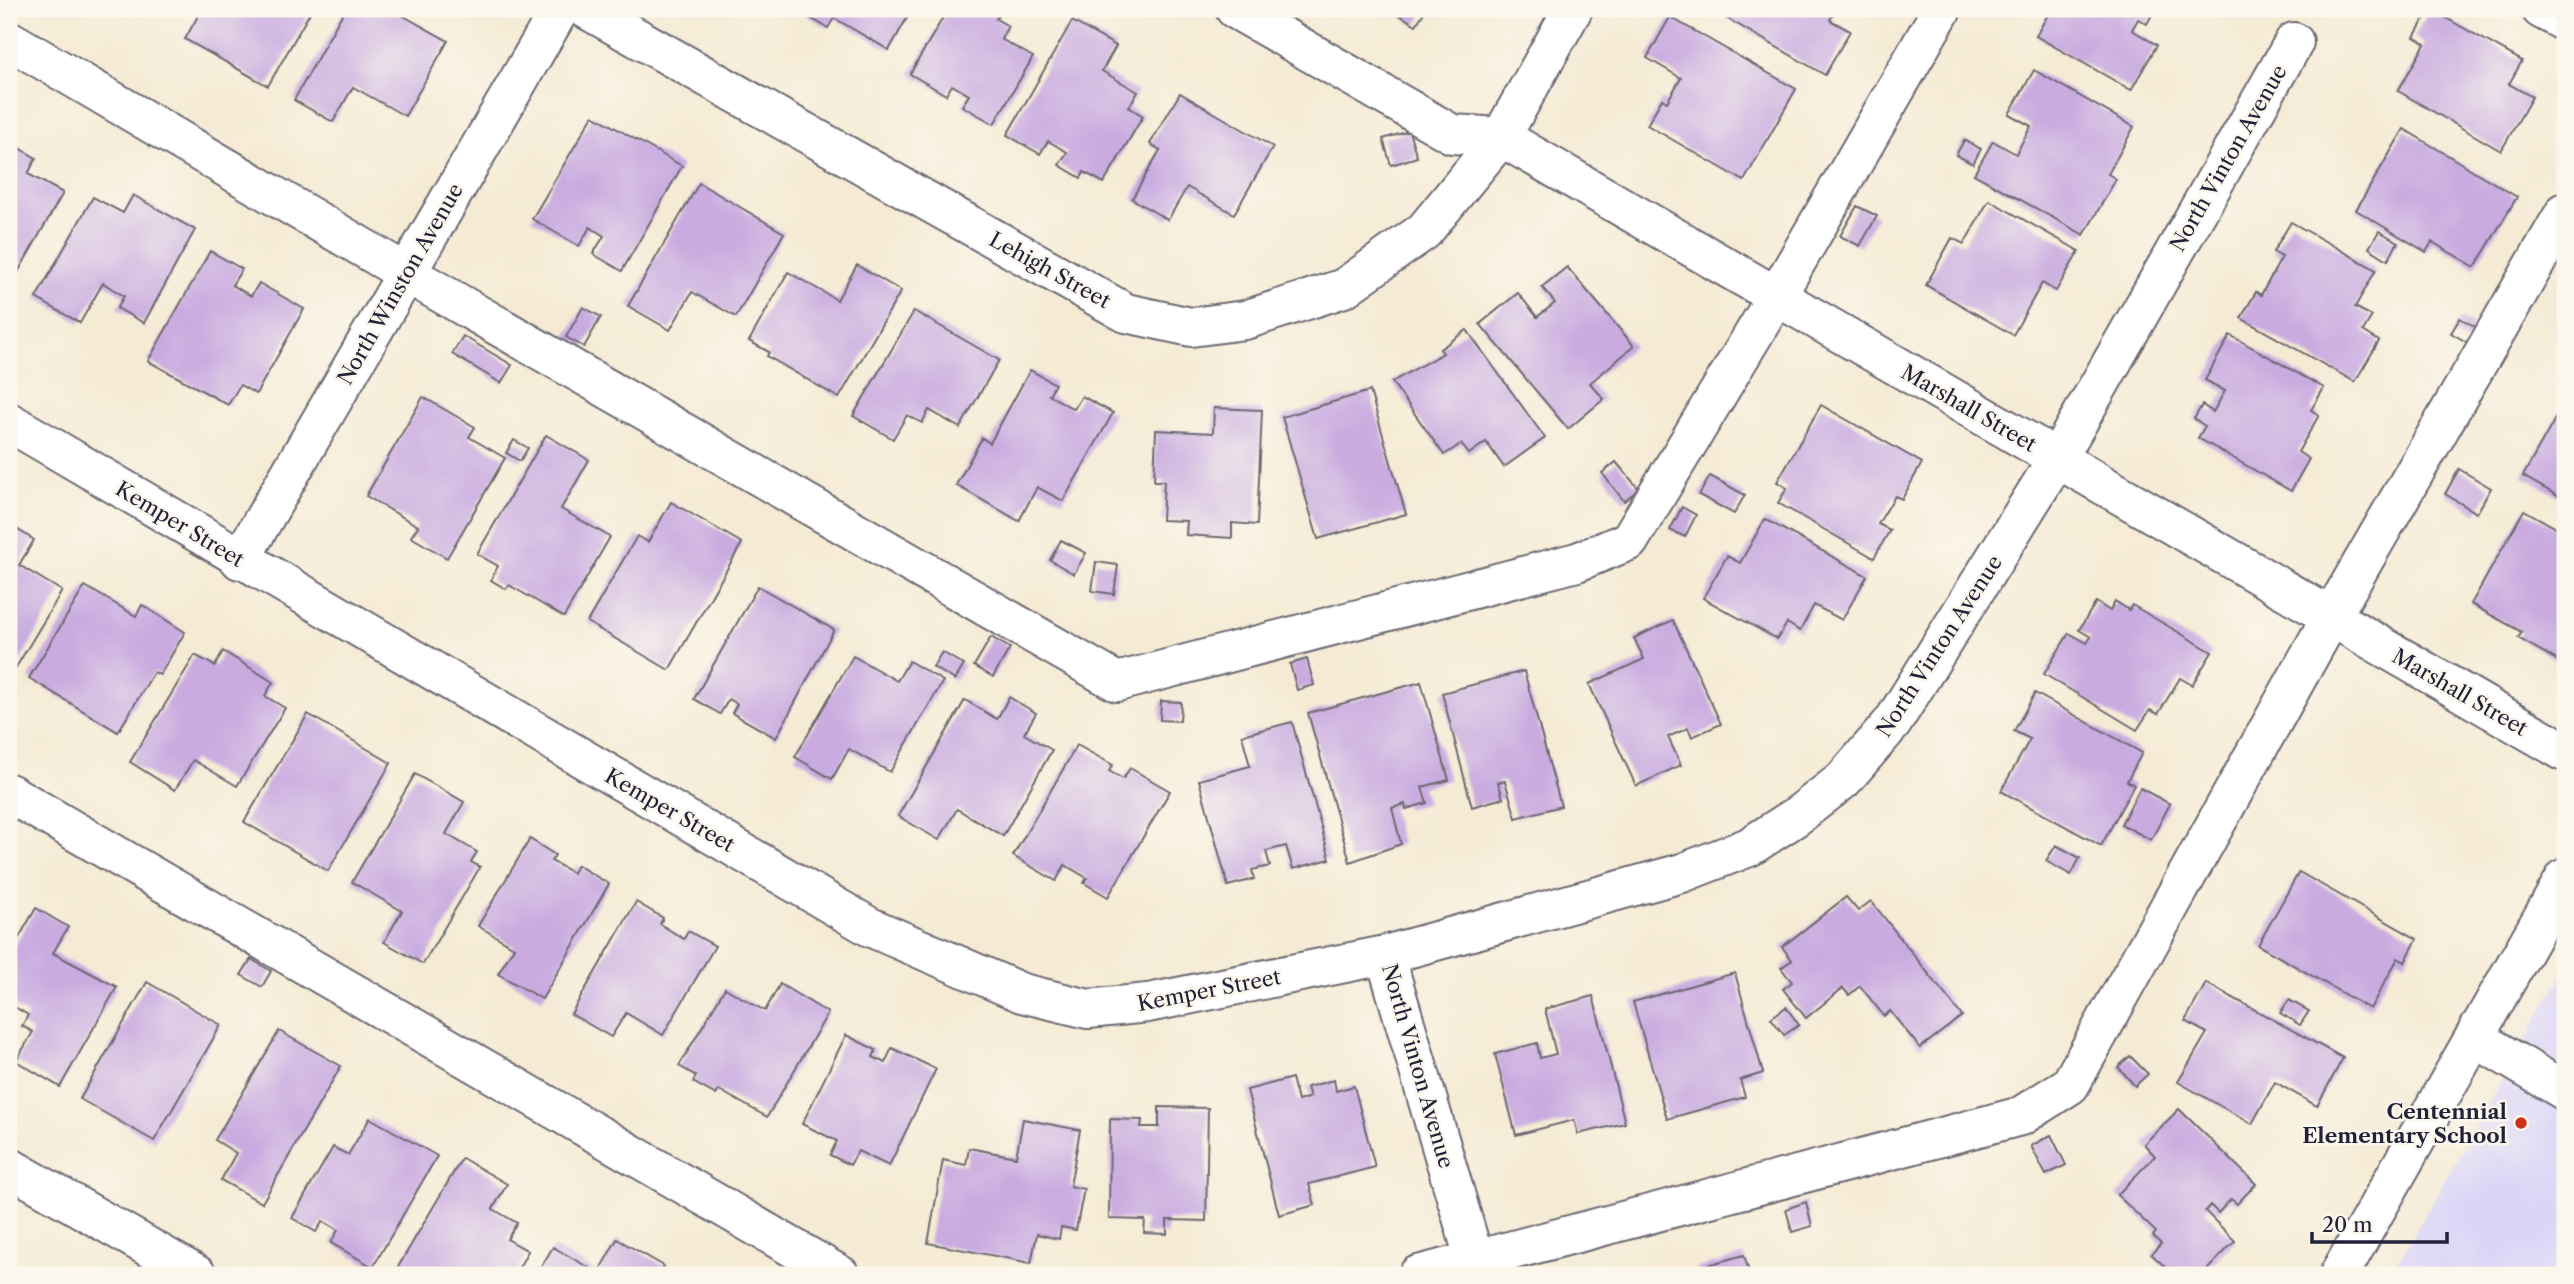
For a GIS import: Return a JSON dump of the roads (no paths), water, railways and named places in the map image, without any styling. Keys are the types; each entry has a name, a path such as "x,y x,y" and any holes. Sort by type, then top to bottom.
{"street":[{"name":"North Winston Avenue","path":"240,560 559,9"},
{"name":"Lehigh Street","path":"586,9 1126,313 1191,327 1245,320 1345,288 1424,231 1501,137"},
{"path":"1235,9 1452,134 1501,137 1573,9"},
{"path":"9,40 406,274 1117,682 1577,562 1629,541 1776,297 1942,9"},
{"path":"2541,9 2565,22"},
{"name":"North Vinton Avenue","path":"1476,1267 1385,955 1682,873 1749,846 1797,816 1843,780 1893,722 2057,459 2294,41"},
{"name":"Marshall Street","path":"1501,137 2565,752"},
{"path":"1418,1275 1476,1267 2021,1116 2070,1085 2332,617 2565,212"},
{"name":"Kemper Street","path":"9,422 240,560 870,927 1022,993 1088,1009 1148,1003 1385,955"},
{"path":"9,793 840,1275"},
{"path":"2339,1275 2565,878"},
{"path":"2474,1038 2565,1091"},
{"path":"9,1167 197,1275"}],"place":[{"name":"Centennial Elementary School","path":"2521,1123"}]}
